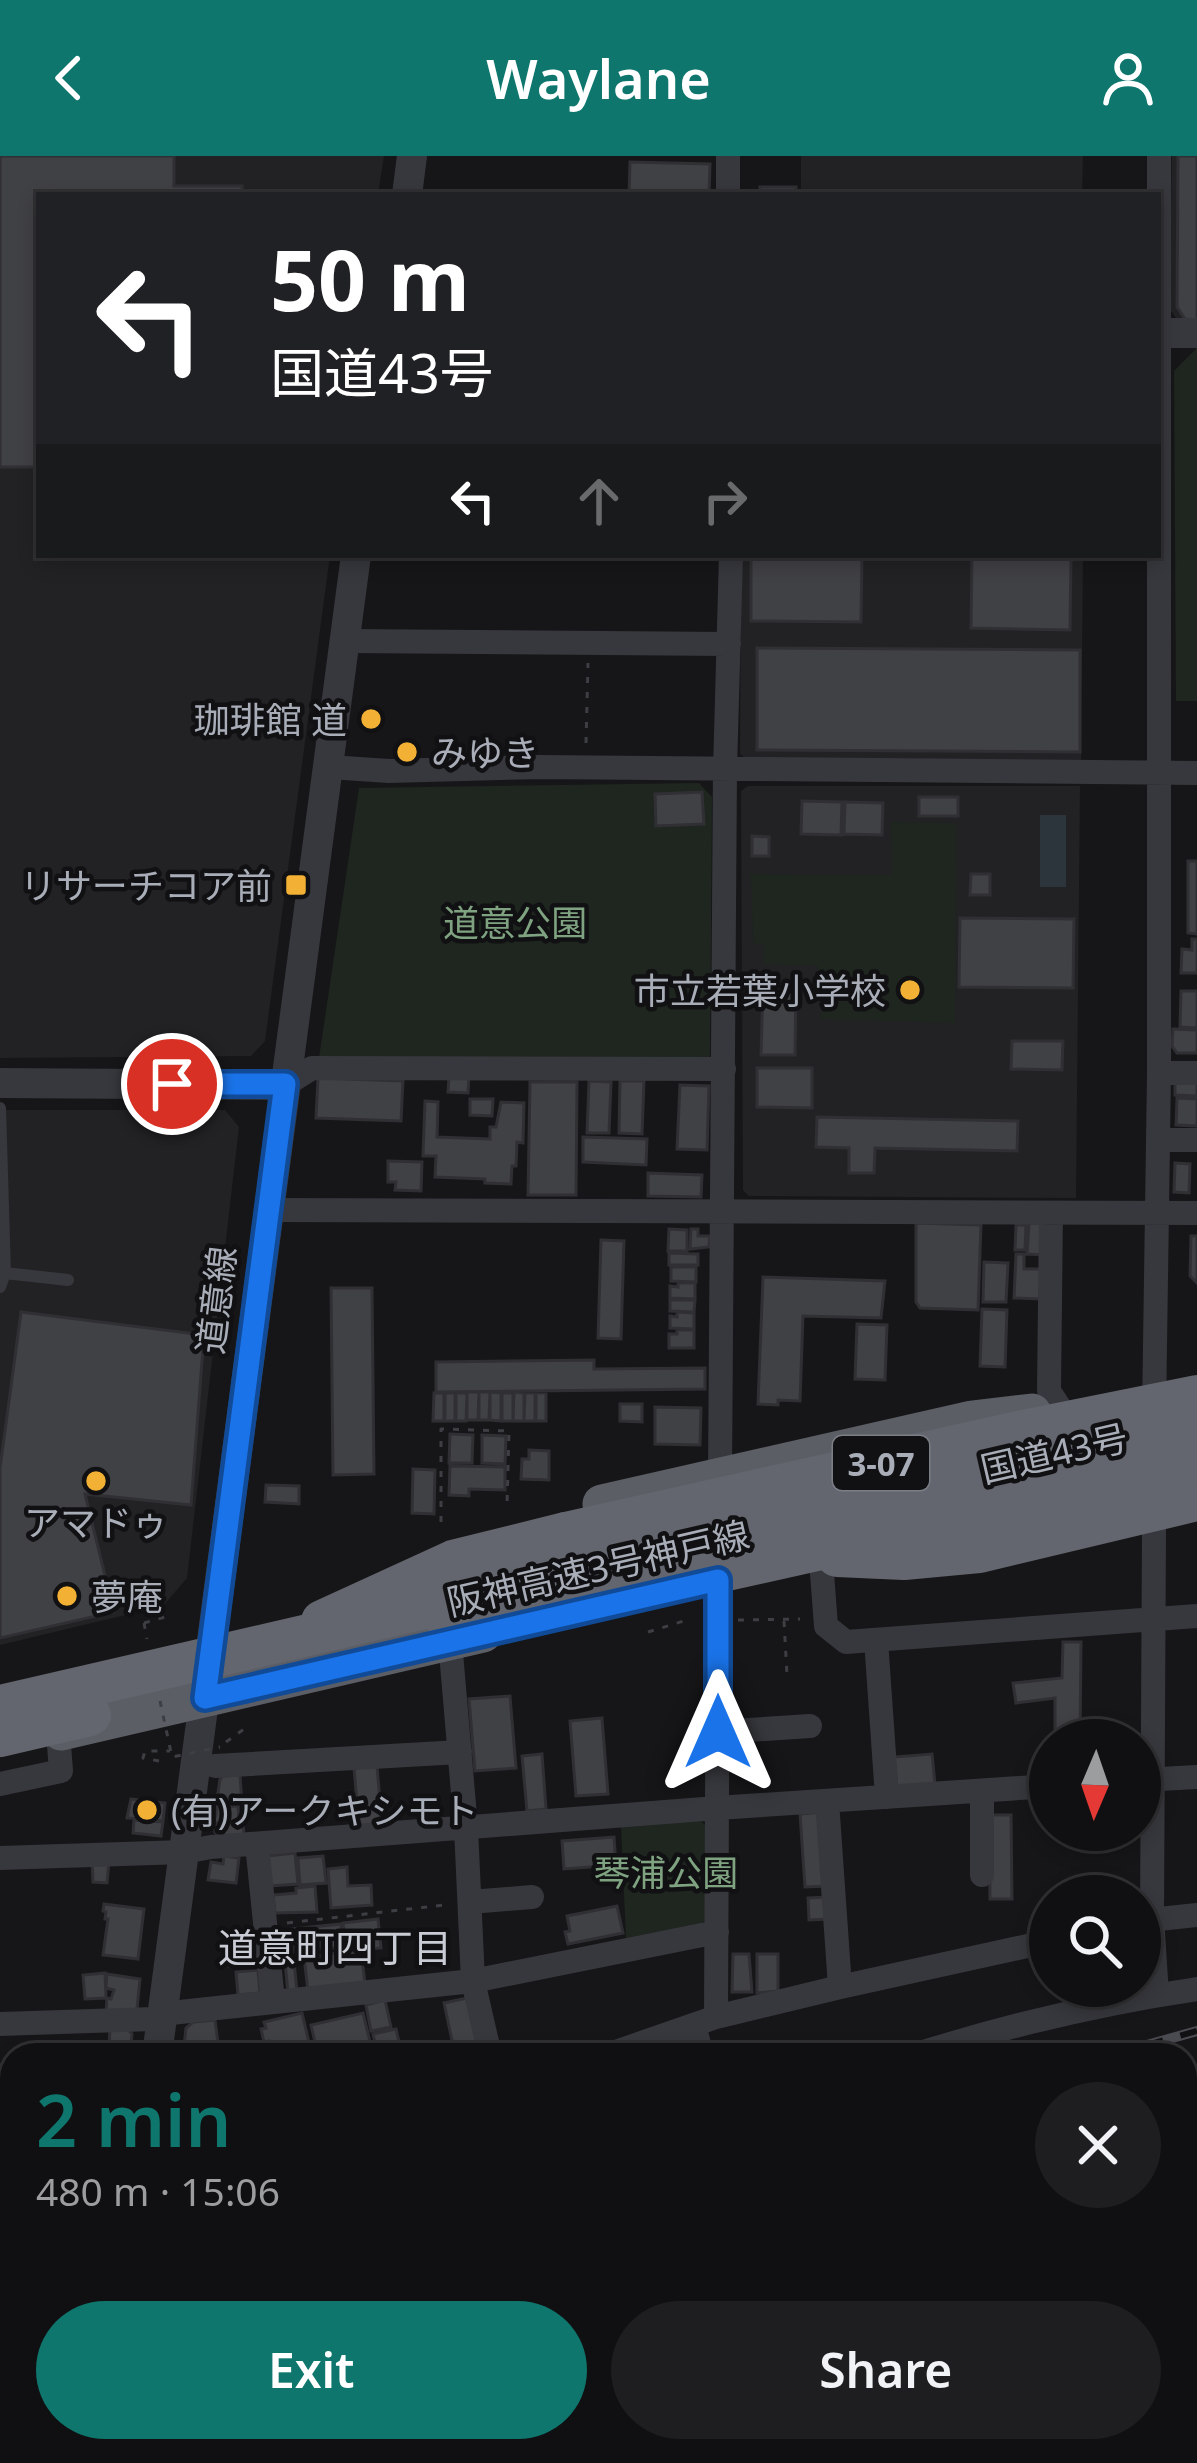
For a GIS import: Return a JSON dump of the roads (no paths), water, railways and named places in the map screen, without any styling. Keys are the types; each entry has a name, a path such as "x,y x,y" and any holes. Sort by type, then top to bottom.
{"highway":[{"name":"3-07","path":"447,1542 566,1533 1197,1396"},
{"path":"316,1624 447,1542 496,1535 543,1518 973,1420 1033,1413 1075,1430"},
{"name":"国道43号","path":"0,1696 316,1624 1075,1430 1154,1430 1197,1420"},
{"name":"阪神高速3号神戸線","path":"0,1706 1197,1430"},
{"name":"国道43号","path":"0,1741 58,1732 829,1558 1197,1469"},
{"name":"阪神高速3号神戸線","path":"0,1741 285,1668 1197,1469"},
{"path":"829,1558 904,1559 980,1552 1197,1500"},
{"path":"904,1559 976,1571 1197,1520"}],"street":[{"path":"407,192 412,156"},
{"path":"728,156 728,192"},
{"path":"1159,156 1159,192"},
{"path":"1161,333 1197,333"},
{"name":"道意線","path":"159,2043 356,558"},
{"path":"720,1476 731,558"},
{"path":"1154,1430 1159,558"},
{"path":"345,641 729,644"},
{"path":"329,767 389,771 1197,772"},
{"path":"0,1083 285,1084 312,1068 724,1069"},
{"path":"1159,1073 1197,1073"},
{"path":"1158,1140 1197,1140"},
{"path":"268,1210 1197,1213"},
{"path":"1051,1213 1049,1390 1075,1430"},
{"path":"1150,1719 1154,1529"},
{"path":"829,1558 826,1626 846,1642 1197,1616"},
{"path":"703,2043 717,1932 718,1580"},
{"path":"876,1640 887,1797"},
{"path":"450,1641 473,1981 487,2043"},
{"path":"718,1732 810,1726"},
{"path":"0,1784 62,1771 58,1732"},
{"path":"218,1756 460,1752"},
{"path":"1161,1779 1197,1777"},
{"path":"0,1858 184,1852 1029,1788"},
{"path":"982,1791 982,1875"},
{"path":"827,1801 840,1987"},
{"path":"257,1844 273,2001"},
{"path":"470,1902 532,1897"},
{"path":"1161,1919 1197,1915"},
{"path":"0,2024 153,2019 162,2014 473,1981 717,1932"},
{"path":"642,2043 705,2021 840,1987 1029,1946"},
{"path":"1161,1994 1197,1989"},
{"path":"952,2043 1102,2007"}],"lane":[{"path":"0,1108 2,1280 68,1280"}],"railway":[{"path":"1154,2043 1197,2031"}],"place":[{"name":"珈琲館 道","path":"371,719"},
{"name":"みゆき","path":"407,752"},
{"name":"リサーチコア前","path":"296,885"},
{"name":"市立若葉小学校","path":"910,990"},
{"name":"アマドゥ","path":"96,1481"},
{"name":"夢庵","path":"67,1596"},
{"name":"(有)アークキシモト","path":"147,1810"}],"district":[{"name":"道意町四丁目","path":"335,1946"}],"park label":[{"name":"道意公園","path":"515,922"},
{"name":"琴浦公園","path":"666,1872"}]}
